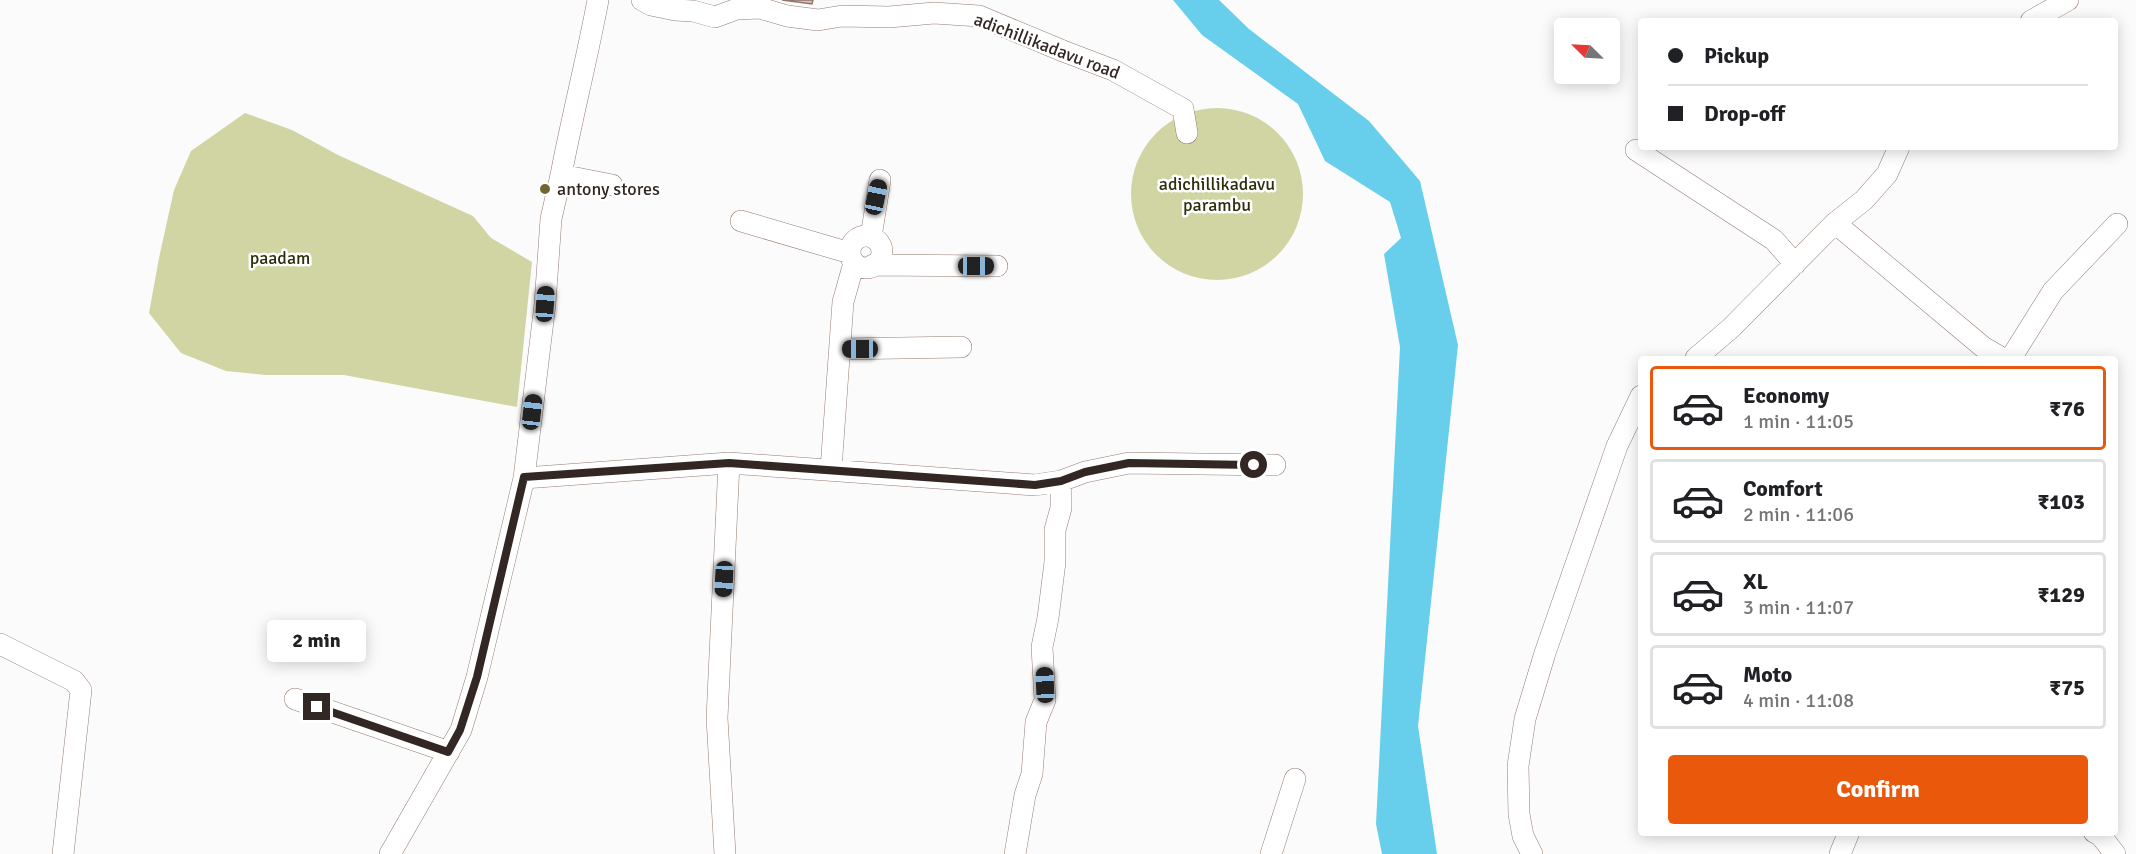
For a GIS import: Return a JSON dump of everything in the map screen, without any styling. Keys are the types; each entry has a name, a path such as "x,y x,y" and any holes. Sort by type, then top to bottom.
{"street":[{"path":"390,854 460,730 477,677 524,477 545,304 551,219 598,0"},
{"path":"642,0 651,5 716,17 739,4"},
{"path":"2036,18 2068,0"},
{"name":"adichillikadavu road","path":"739,4 787,16 818,20 842,16 889,17 934,14 979,16 1113,70 1183,110 1187,134"},
{"path":"1636,150 1774,240 1795,264"},
{"path":"1698,356 1731,328 1835,223 1864,200 1887,174 1898,150"},
{"path":"561,176 612,185"},
{"path":"741,221 859,260 878,262 882,253 879,243 871,237 880,180"},
{"path":"1835,223 1983,347 1999,356"},
{"path":"2012,356 2053,291 2117,224"},
{"path":"859,260 997,266"},
{"path":"831,469 843,302 859,260"},
{"path":"840,349 961,347"},
{"path":"1532,854 1523,836 1519,814 1518,766 1525,719 1548,643 1613,458 1638,403"},
{"path":"524,477 729,463 1035,485 1061,481 1085,472 1129,463 1275,465"},
{"path":"725,854 717,718 729,463"},
{"path":"1015,854 1025,795 1032,774 1036,722 1045,700 1042,647 1055,562 1055,530 1061,508 1061,481"},
{"path":"0,644 74,681 81,690 63,854"},
{"path":"295,699 448,752"},
{"path":"1272,854 1295,779"},
{"path":"1840,854 1848,836"},
{"path":"2101,836 2115,854"}],"green space":[{"name":"adichillikadavu parambu","path":"1217,108 1250,115 1278,133 1296,161 1303,194 1296,227 1278,255 1250,273 1217,280 1184,273 1156,255 1138,227 1131,194 1138,161 1156,133 1184,115"},
{"name":"paadam","path":"245,113 292,130 338,155 473,216 491,238 532,262 517,407 344,375 265,375 226,371 181,353 149,313 174,190 191,151"}],"water":[{"path":"1173,0 1219,0 1249,29 1369,121 1420,181 1458,345 1418,726 1437,854 1382,854 1376,824 1400,347 1384,254 1401,238 1390,202 1325,161 1298,104 1202,35"}],"building":[{"path":"782,0 813,0 812,4"}],"place":[{"name":"antony stores","path":"545,189"}],"route":[{"path":"317,707 448,752 460,730 477,677 524,477 729,463 1035,485 1061,481 1085,472 1129,463 1254,465"}]}
